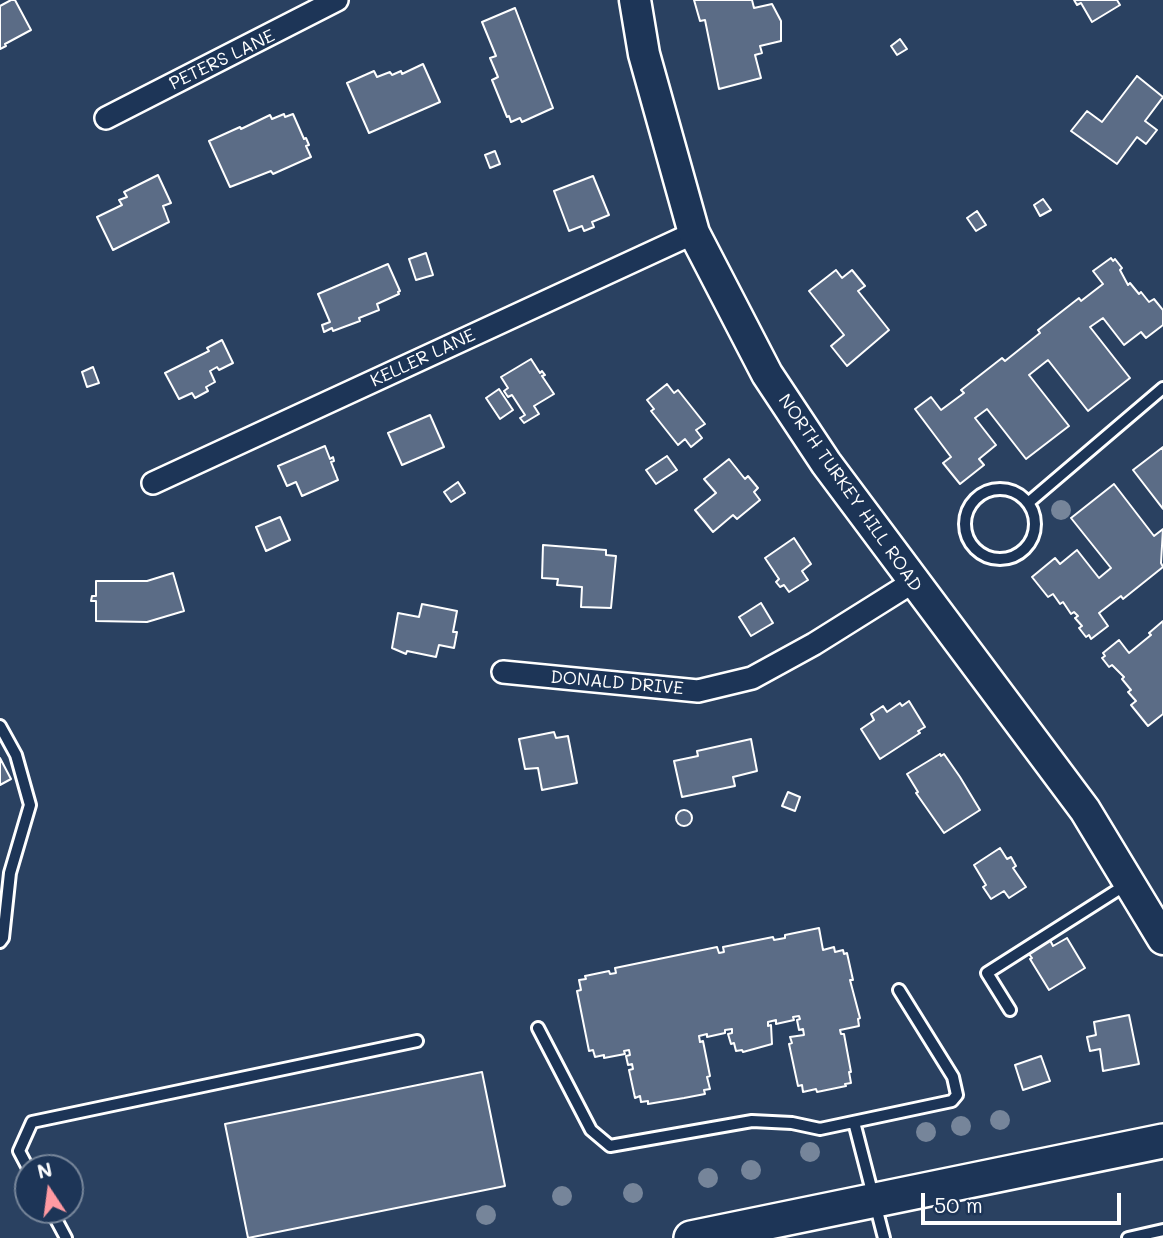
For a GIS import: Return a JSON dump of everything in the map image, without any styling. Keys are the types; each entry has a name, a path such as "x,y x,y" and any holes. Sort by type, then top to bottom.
{"main road":[{"path":"691,1238 1163,1141"}],"street":[{"name":"PETERS LANE","path":"106,118 337,0"},
{"name":"NORTH TURKEY HILL ROAD","path":"635,0 644,54 694,233 740,326 781,397 826,463 1085,810 1163,939"},
{"name":"KELLER LANE","path":"153,483 694,233"},
{"name":"DONALD DRIVE","path":"503,672 698,691 752,678 814,644 913,582"}],"lane":[{"path":"1028,503 1163,388"},
{"path":"1000,489 1010,491 1028,503 1035,524 1034,535 1021,552 1012,557 990,558 972,546 965,525 971,504 979,496 1000,489"},
{"path":"0,726 16,755 30,805 10,873 3,938 0,942"},
{"path":"1010,1010 987,973 1130,882"},
{"path":"538,1028 591,1129 610,1146 752,1121 792,1123 820,1129 952,1101 957,1095 953,1077 899,990"},
{"path":"21,1154 19,1151 32,1122 417,1041"},
{"path":"854,1122 884,1238"},
{"path":"1128,1238 1163,1230"}],"building":[{"path":"15,0 31,30 0,49 0,6"},
{"path":"694,0 752,0 754,8 772,4 781,21 781,41 760,46 762,53 755,55 761,78 719,89 705,20 700,21"},
{"path":"1074,0 1117,0 1120,5 1092,22 1081,3 1077,5"},
{"path":"515,8 553,108 522,122 520,118 511,122 509,116 507,117 492,80 498,77 490,58 496,56 482,22"},
{"path":"900,39 907,49 897,55 891,46"},
{"path":"423,64 440,102 369,133 347,83 374,71 377,77 390,72 392,75 401,71 402,74"},
{"path":"1137,76 1163,97 1145,121 1157,130 1146,144 1137,137 1117,164 1071,131 1087,111 1102,122"},
{"path":"284,114 285,117 293,114 309,145 306,146 311,157 273,174 271,171 230,187 209,141 270,115 272,119"},
{"path":"495,151 500,164 490,168 485,155"},
{"path":"158,175 171,203 163,206 169,222 113,250 97,217 122,205 119,200 127,197 124,192"},
{"path":"593,176 609,215 592,222 594,227 584,231 582,226 569,231 554,191"},
{"path":"1043,199 1051,210 1040,216 1034,205"},
{"path":"977,211 986,225 976,231 967,218"},
{"path":"426,253 433,275 416,280 409,259"},
{"path":"1111,258 1122,268 1120,270 1128,285 1130,283 1149,302 1154,299 1163,310 1163,325 1146,338 1141,332 1124,345 1103,318 1090,327 1130,378 1088,411 1048,360 1029,375 1069,426 1026,459 987,409 975,418 996,445 979,459 984,465 960,484 943,463 951,457 915,409 931,397 941,410 964,393 961,390 1002,358 1005,361 1040,333 1038,330 1079,298 1081,301 1103,284 1093,271"},
{"path":"388,264 399,294 377,304 379,310 359,318 360,321 324,332 322,325 330,322 318,294"},
{"path":"836,270 842,278 852,270 865,286 858,291 889,330 847,366 831,346 844,335 809,291"},
{"path":"222,340 233,363 210,371 215,382 206,387 208,391 195,398 192,393 179,399 165,373 209,351 207,348"},
{"path":"531,359 540,373 542,371 545,375 542,376 554,394 534,406 539,414 524,423 520,418 525,415 512,395 508,397 504,391 508,388 501,377"},
{"path":"93,367 99,383 87,387 82,372"},
{"path":"667,384 674,393 678,390 705,424 696,430 702,438 691,447 685,439 678,445 651,411 654,409 647,400"},
{"path":"499,389 513,410 500,419 486,398"},
{"path":"430,415 444,447 402,465 388,433"},
{"path":"325,446 330,459 333,457 334,461 331,462 338,480 302,496 296,482 287,486 278,466"},
{"path":"1163,447 1163,509 1133,470"},
{"path":"667,456 677,470 656,484 646,470"},
{"path":"729,459 745,479 748,476 758,488 754,492 760,500 737,519 733,515 713,532 695,510 716,493 704,479"},
{"path":"458,482 465,493 451,502 444,492"},
{"path":"1114,484 1154,536 1163,529 1163,567 1123,599 1121,596 1099,613 1108,626 1091,639 1079,628 1082,626 1075,618 1078,616 1074,612 1071,614 1053,594 1048,597 1032,577 1055,558 1060,564 1077,550 1099,578 1111,568 1071,518"},
{"path":"280,517 290,540 266,551 256,527"},
{"path":"794,538 811,564 802,571 808,580 789,592 784,585 780,587 776,582 779,579 765,558"},
{"path":"543,545 606,550 606,555 616,556 611,608 581,607 582,587 557,585 558,579 542,578"},
{"path":"173,573 184,611 147,622 96,621 96,601 91,601 92,596 96,596 96,581 147,581"},
{"path":"761,603 773,623 751,636 739,617"},
{"path":"422,604 457,611 453,632 457,632 454,648 439,645 436,657 407,651 406,654 392,648 398,613 419,617"},
{"path":"1163,621 1163,714 1148,726 1131,705 1136,701 1128,692 1131,690 1122,679 1124,677 1112,665 1109,667 1102,658 1105,656 1103,653 1119,640 1129,653"},
{"path":"909,701 925,727 880,759 861,729 874,720 871,714 883,706 887,712 900,703 902,706"},
{"path":"554,732 556,738 568,736 577,783 542,790 538,768 525,769 519,739"},
{"path":"751,739 757,771 733,777 735,786 682,797 674,761 698,756 697,751"},
{"path":"944,754 980,810 944,833 916,793 918,792 907,774"},
{"path":"0,758 11,779 0,785"},
{"path":"788,792 800,797 795,811 782,806"},
{"path":"681,810 687,810 692,818 690,824 681,826 676,821 676,815"},
{"path":"1000,848 1007,859 1011,857 1016,866 1013,868 1026,887 1009,898 1004,891 991,899 974,865"},
{"path":"819,928 823,950 834,947 835,952 843,950 844,954 847,953 853,980 850,980 860,1018 859,1026 840,1030 841,1034 844,1034 851,1072 851,1083 845,1084 846,1086 803,1092 802,1085 798,1086 789,1044 792,1043 790,1037 804,1035 803,1029 799,1030 799,1016 793,1017 794,1020 776,1024 776,1020 768,1022 768,1026 771,1025 772,1044 743,1052 736,1051 734,1043 731,1044 728,1034 732,1033 732,1029 707,1037 707,1034 699,1036 700,1042 703,1041 710,1089 704,1090 705,1094 648,1104 648,1101 641,1102 640,1096 635,1098 629,1070 633,1069 632,1064 628,1065 626,1056 630,1055 629,1050 624,1051 625,1054 604,1058 604,1055 595,1057 593,1050 589,1051 577,991 581,990 579,980 586,979 585,976 609,971 610,974 616,973 615,968 717,947 719,953 724,952 723,947 773,937 774,940 785,938 785,935"},
{"path":"1067,938 1085,968 1049,990 1029,954 1050,940 1053,946"},
{"path":"1129,1015 1139,1064 1103,1071 1100,1049 1090,1051 1087,1037 1096,1035 1094,1022"},
{"path":"1041,1056 1050,1081 1023,1090 1015,1065"},
{"path":"482,1072 505,1186 248,1238 225,1124"}]}
